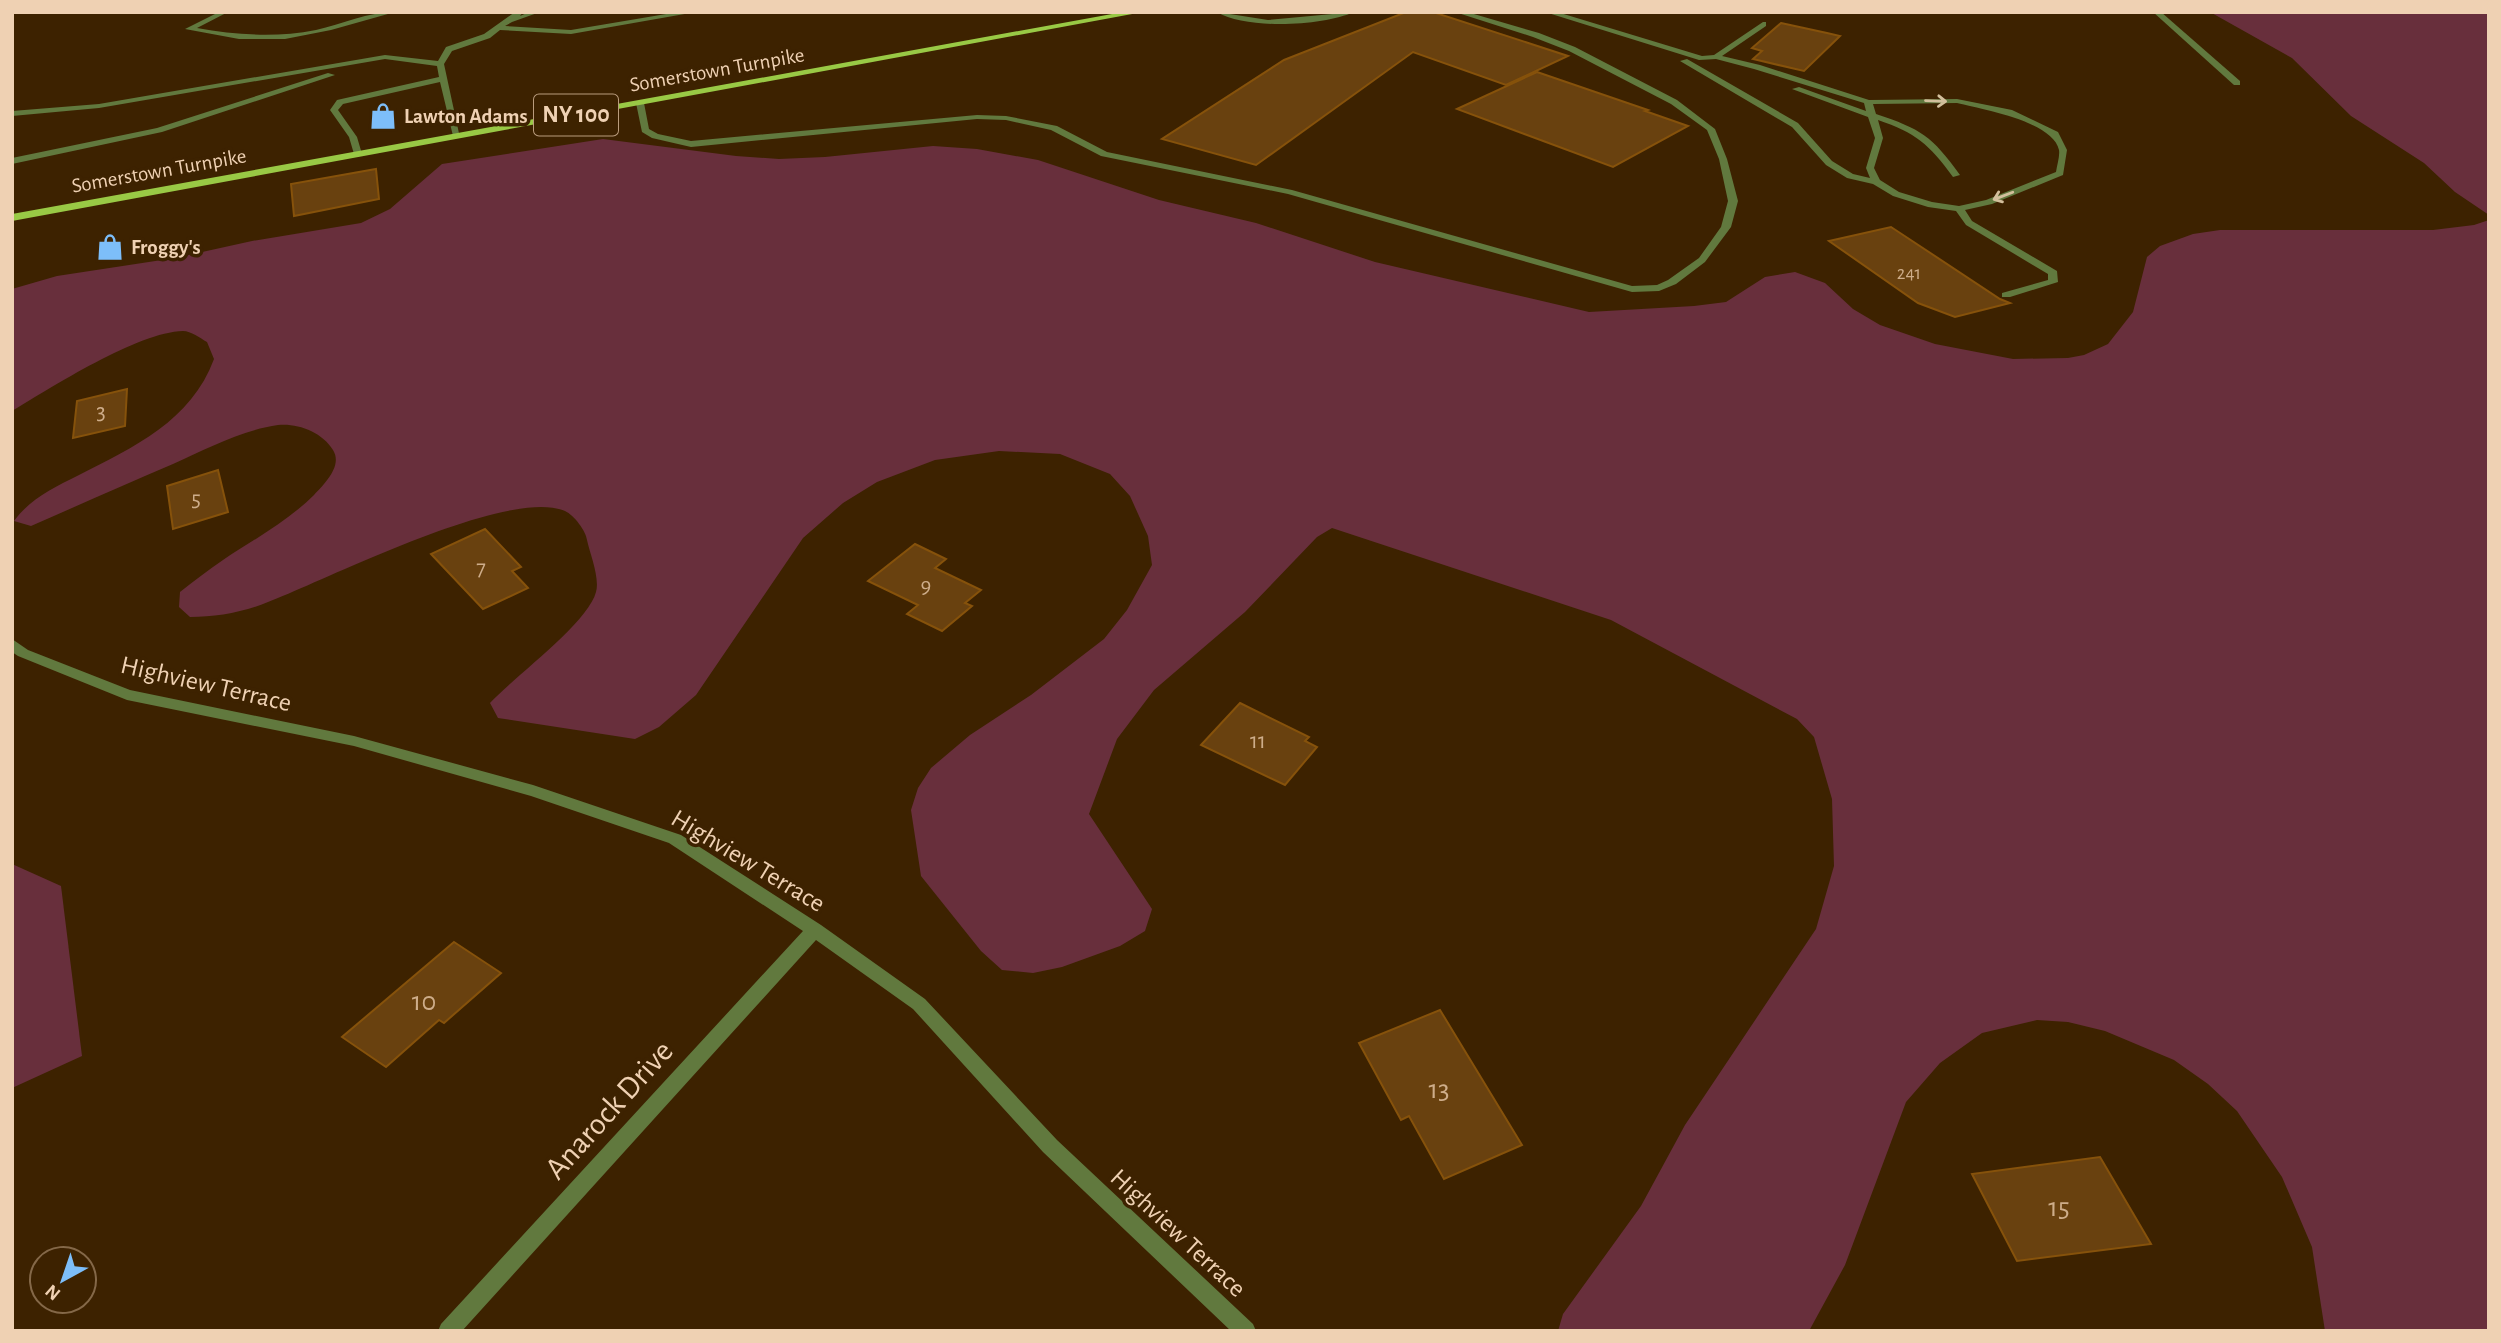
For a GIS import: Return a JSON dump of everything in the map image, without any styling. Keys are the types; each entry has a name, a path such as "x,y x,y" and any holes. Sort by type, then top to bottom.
{"main road":[{"name":"Somerstown Turnpike","path":"12,218 1139,12"}],"street":[{"path":"225,12 189,29 231,37 272,38 321,30 392,12"},
{"path":"513,20 520,12"},
{"path":"457,136 440,64 449,50 513,20 537,12"},
{"path":"499,28 571,32 693,12"},
{"path":"1220,12 1240,21 1259,23 1351,12"},
{"path":"640,103 645,130 655,136 691,144 977,117 1030,122 1054,128 1104,154 1289,192 1632,289 1659,288 1702,260 1726,227 1733,201 1723,159 1710,129 1674,102 1572,48 1458,12"},
{"path":"1548,12 1702,58 1909,128 1936,148 1956,175"},
{"path":"2156,12 2237,83"},
{"path":"1716,57 1763,24"},
{"path":"12,114 99,106 386,57 440,64"},
{"path":"12,161 159,130 386,57"},
{"path":"1684,61 1795,125 1829,163 1850,176 1876,182 1896,194 1931,205 1959,209 1989,202 2060,173 2063,150 2055,134 2009,112 1957,101 1868,102 1716,57 1702,58"},
{"path":"358,154 353,137 334,110 340,102 443,79"},
{"path":"1868,102 1879,138 1870,168 1876,182"},
{"path":"1959,209 1969,223 2053,273 2053,282 2006,295"},
{"name":"Highview Terrace","path":"12,644 23,653 127,695 354,741 533,791 675,839 815,929 919,1003 1050,1146 1246,1331"},
{"name":"Anarock Drive","path":"448,1331 815,929"}],"shaded area":[{"path":"2210,12 2489,12 2489,215 2455,192 2424,163 2351,116 2292,58"},
{"path":"603,139 779,159 933,146 977,149 1038,160 1159,200 1256,223 1375,262 1589,312 1726,302 1765,277 1795,272 1825,283 1853,309 1880,325 1935,344 2013,359 2068,358 2084,355 2108,344 2133,312 2147,257 2160,246 2193,234 2220,230 2433,230 2474,225 2489,220 2489,1331 2325,1331 2312,1247 2282,1177 2237,1111 2208,1084 2174,1060 2105,1031 2068,1022 2037,1020 1982,1033 1940,1063 1906,1102 1845,1265 1809,1331 1558,1331 1563,1314 1641,1206 1685,1125 1816,929 1834,866 1832,799 1814,737 1797,719 1611,620 1332,528 1317,537 1245,612 1154,690 1117,739 1089,814 1152,909 1145,931 1120,946 1062,967 1033,973 1002,970 981,951 921,876 911,810 918,788 931,768 970,735 1031,695 1104,639 1127,610 1152,565 1148,536 1130,496 1110,474 1060,454 999,451 935,460 877,482 843,503 803,538 696,695 659,727 635,739 498,718 490,703 566,634 590,605 596,592 596,573 586,536 576,520 565,511 538,507 503,512 462,523 373,557 259,606 230,613 190,617 179,607 180,592 293,513 327,480 336,462 333,450 323,438 309,430 293,426 265,427 211,446 31,526 14,521 43,494 120,454 159,430 191,399 204,381 214,359 207,342 189,332 164,334 96,362 12,411 12,289 57,276 175,258 252,241 361,223 390,209 442,164"},
{"path":"12,864 61,886 82,1056 12,1088"}],"building":[{"path":"1406,12 1433,12 1568,56 1506,85 1413,52 1256,165 1162,139 1284,60"},
{"path":"1781,23 1840,36 1804,71 1753,59 1762,51 1752,48"},
{"path":"1537,72 1688,126 1613,167 1457,109"},
{"path":"376,169 379,199 294,216 291,184"},
{"path":"1891,227 2010,303 1955,317 1918,303 1829,241"},
{"path":"127,389 125,426 73,438 77,401"},
{"path":"218,470 228,512 173,529 167,486"},
{"path":"485,529 521,567 512,571 528,588 483,609 431,554"},
{"path":"915,544 946,559 935,568 981,590 965,603 972,606 942,631 907,614 918,605 868,581"},
{"path":"1240,703 1309,737 1305,741 1317,747 1285,785 1201,745"},
{"path":"454,942 501,973 444,1023 439,1020 386,1067 342,1037"},
{"path":"1440,1010 1522,1145 1444,1179 1409,1116 1401,1120 1359,1043"},
{"path":"2100,1157 2151,1244 2017,1261 1972,1174"}],"place":[{"name":"Lawton Adams","path":"383,116"},
{"name":"Froggy's","path":"110,247"}]}
